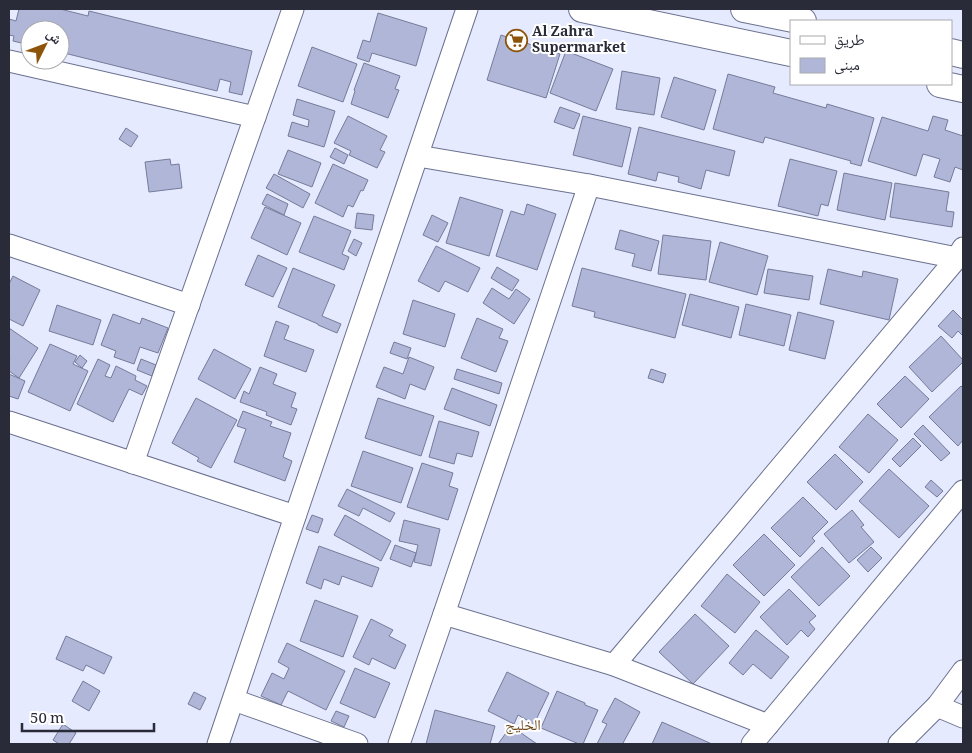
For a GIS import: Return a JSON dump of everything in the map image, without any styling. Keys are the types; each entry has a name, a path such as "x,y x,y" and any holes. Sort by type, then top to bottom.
{"street":[{"path":"133,463 293,9"},
{"path":"218,744 467,9"},
{"path":"582,9 790,52"},
{"path":"744,9 798,20"},
{"path":"9,61 255,118"},
{"path":"945,85 963,89"},
{"path":"418,156 589,185 960,253 614,665"},
{"path":"399,744 589,185"},
{"path":"9,245 189,306"},
{"path":"9,422 295,516"},
{"path":"752,744 963,491"},
{"path":"444,614 614,665 768,726"},
{"path":"899,744 937,706 963,671"},
{"path":"234,700 357,744"},
{"path":"937,706 963,718"}],"building":[{"path":"19,9 60,9 88,16 89,11 252,51 242,95 229,92 231,82 220,79 217,91 70,54 70,20 20,20 20,43 13,41 14,36 9,35 9,19 16,21"},
{"path":"378,13 427,28 416,66 372,53 369,62 357,58 363,40 370,42"},
{"path":"501,35 560,54 546,98 487,80"},
{"path":"312,47 357,64 343,102 298,86"},
{"path":"566,51 613,69 596,111 550,93"},
{"path":"364,63 400,76 395,89 399,90 388,118 351,104"},
{"path":"622,71 660,78 654,115 616,109"},
{"path":"728,74 775,87 773,93 826,108 827,104 874,118 861,166 850,163 851,161 765,137 763,143 713,129"},
{"path":"674,77 716,90 704,130 661,117"},
{"path":"297,99 335,111 324,147 288,136 292,122 308,127 309,120 293,115"},
{"path":"560,107 580,114 574,129 554,122"},
{"path":"348,116 387,136 380,150 385,152 377,168 349,155 351,151 334,143"},
{"path":"583,116 631,128 622,167 573,155"},
{"path":"933,116 948,120 945,130 963,136 963,170 955,167 950,182 934,177 940,159 923,154 916,176 868,161 882,117 928,131"},
{"path":"639,127 735,151 729,176 706,170 701,189 678,182 679,177 658,172 656,181 628,174"},
{"path":"126,128 138,136 131,147 119,139"},
{"path":"335,148 348,155 344,164 330,157"},
{"path":"288,150 321,163 312,187 278,174"},
{"path":"170,159 171,165 179,164 182,188 149,192 145,162"},
{"path":"790,159 837,171 828,206 821,204 818,216 778,206"},
{"path":"333,164 368,180 353,207 348,205 343,217 315,203"},
{"path":"844,173 892,183 885,220 837,210"},
{"path":"274,174 310,194 303,208 266,188"},
{"path":"895,183 949,192 946,211 954,212 952,227 890,217"},
{"path":"267,194 288,204 284,215 262,204"},
{"path":"460,197 503,210 489,256 446,243"},
{"path":"527,204 556,214 537,270 496,256 511,211 524,215"},
{"path":"265,207 301,223 287,255 251,238"},
{"path":"357,213 374,215 372,230 355,228"},
{"path":"432,215 448,223 438,242 423,235"},
{"path":"314,216 351,231 342,254 349,257 344,270 299,252"},
{"path":"620,230 659,241 651,271 632,266 635,254 615,249"},
{"path":"663,235 711,241 706,280 658,274"},
{"path":"354,239 362,243 356,256 348,251"},
{"path":"720,242 768,256 757,295 709,282"},
{"path":"436,246 480,268 468,292 445,281 439,292 418,281"},
{"path":"258,255 287,268 273,297 245,285"},
{"path":"497,267 519,280 512,291 491,278"},
{"path":"293,268 335,285 322,316 341,324 337,333 278,307"},
{"path":"582,268 686,294 675,338 594,317 595,312 572,306"},
{"path":"768,269 813,276 809,300 764,293"},
{"path":"828,269 862,277 863,271 898,279 889,320 820,304"},
{"path":"13,276 40,290 23,326 9,319 9,284"},
{"path":"492,288 509,299 516,289 530,299 514,324 483,303"},
{"path":"690,294 739,307 731,338 682,325"},
{"path":"413,300 455,314 445,347 403,334"},
{"path":"746,304 791,315 784,346 739,335"},
{"path":"57,305 101,320 93,345 49,331"},
{"path":"953,310 963,320 963,336 958,331 952,338 938,326"},
{"path":"798,312 834,321 825,359 789,350"},
{"path":"113,314 140,324 142,318 168,328 158,353 140,347 134,364 114,357 116,351 101,345"},
{"path":"477,318 503,329 499,338 508,341 496,372 461,358"},
{"path":"276,321 289,326 284,339 314,350 306,372 264,356"},
{"path":"9,328 38,348 19,378 9,371"},
{"path":"941,336 963,362 932,392 909,367"},
{"path":"394,342 411,348 407,359 390,353"},
{"path":"50,344 77,356 73,364 88,371 70,411 28,392"},
{"path":"214,349 251,369 235,399 198,379"},
{"path":"80,355 87,361 82,368 75,362"},
{"path":"409,357 434,367 425,390 410,384 405,399 376,387 384,367 403,374"},
{"path":"98,359 110,365 105,376 111,378 116,366 136,376 135,380 147,386 142,395 129,389 113,422 77,404"},
{"path":"141,359 156,365 152,376 137,370"},
{"path":"260,367 277,374 273,384 296,393 291,407 297,409 291,425 266,415 267,412 240,402 244,391 249,394"},
{"path":"457,369 502,383 499,394 454,379"},
{"path":"651,369 666,374 663,383 648,378"},
{"path":"9,374 25,381 18,399 9,396"},
{"path":"905,376 929,399 901,428 877,404"},
{"path":"961,386 963,388 963,440 958,446 929,417"},
{"path":"452,388 497,405 490,426 444,409"},
{"path":"196,398 237,420 211,468 197,461 199,458 172,443"},
{"path":"378,398 434,416 421,456 365,438"},
{"path":"243,411 272,422 270,426 291,433 283,457 292,461 285,481 234,462 246,429 237,426"},
{"path":"868,414 898,440 869,473 839,447"},
{"path":"439,421 479,432 472,457 457,453 454,464 429,457"},
{"path":"923,425 950,453 941,461 914,434"},
{"path":"913,438 921,446 900,467 892,459"},
{"path":"363,451 413,468 401,503 351,486"},
{"path":"835,454 863,482 836,510 807,482"},
{"path":"422,463 453,473 449,486 458,489 448,520 407,507"},
{"path":"889,469 929,506 899,538 859,501"},
{"path":"931,480 943,491 937,497 925,487"},
{"path":"347,489 395,513 390,522 363,508 359,516 338,506"},
{"path":"803,497 828,522 812,538 815,541 800,557 771,528"},
{"path":"852,510 864,525 861,527 874,542 849,563 824,534"},
{"path":"312,515 323,519 318,533 306,529"},
{"path":"345,515 391,541 381,561 334,535"},
{"path":"404,520 440,529 431,566 414,562 418,545 399,541"},
{"path":"764,534 795,565 764,596 733,565"},
{"path":"395,545 416,553 411,567 390,559"},
{"path":"319,546 379,568 372,587 342,576 339,585 324,579 321,589 306,583"},
{"path":"822,547 850,576 819,606 791,577"},
{"path":"871,547 882,558 868,572 857,560"},
{"path":"727,574 760,602 735,633 701,606"},
{"path":"789,589 816,616 809,622 815,629 808,637 801,630 787,645 760,617"},
{"path":"315,600 358,616 343,657 300,641"},
{"path":"695,614 729,646 693,684 659,652"},
{"path":"371,619 393,630 389,636 406,645 395,669 372,658 369,665 353,657"},
{"path":"756,630 789,657 771,679 753,664 743,675 729,663"},
{"path":"66,636 112,657 104,674 86,665 83,671 56,659"},
{"path":"287,643 345,671 326,710 288,691 281,705 261,696 272,673 284,679 289,668 278,662"},
{"path":"355,668 390,683 375,718 340,703"},
{"path":"507,672 549,693 534,724 518,715 514,724 488,711"},
{"path":"83,681 100,691 89,711 72,701"},
{"path":"557,691 598,710 583,744 541,728"},
{"path":"194,692 206,698 200,710 188,704"},
{"path":"615,698 640,712 623,743 626,744 597,744 607,724 602,722"},
{"path":"435,710 495,726 490,744 426,744"},
{"path":"336,711 349,716 344,727 331,721"},
{"path":"662,722 712,744 652,744"},
{"path":"63,724 76,733 69,744 59,744 53,740"},
{"path":"511,726 537,744 498,744"}],"place":[{"name":"Al Zahra Supermarket","path":"516,41"}],"district":[{"name":"الخليج","path":"523,727"}]}
